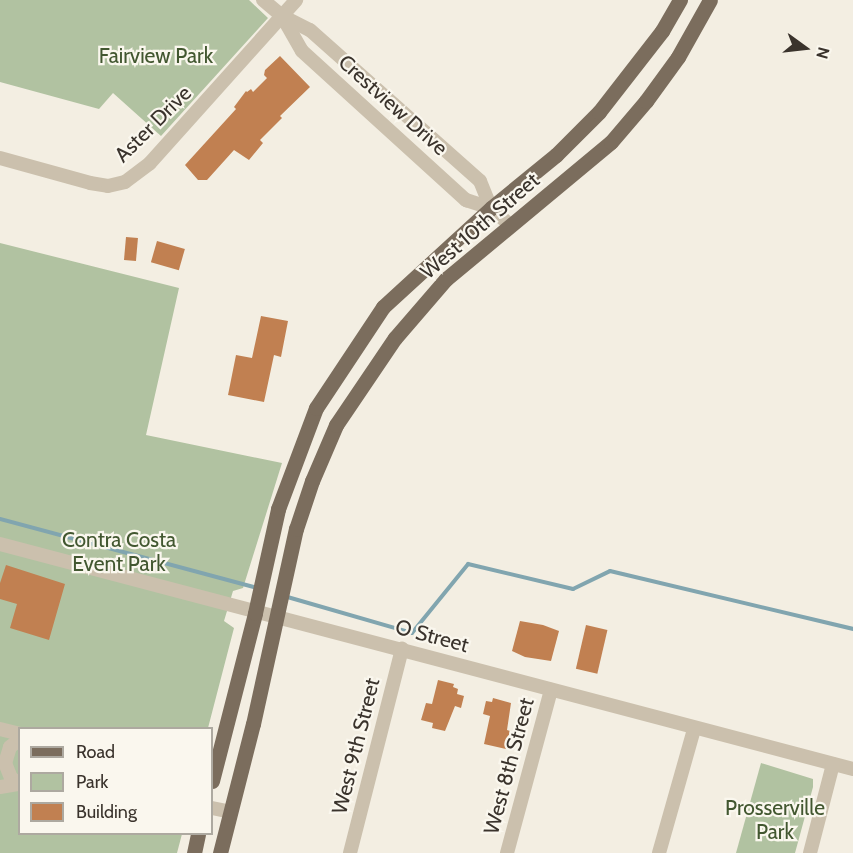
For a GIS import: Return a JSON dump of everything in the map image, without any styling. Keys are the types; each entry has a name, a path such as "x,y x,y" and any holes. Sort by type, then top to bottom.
{"main road":[{"name":"West 10th Street","path":"213,777 255,613 278,509 287,478 316,408 383,307 491,208 556,155 599,112 656,39 680,0"},
{"name":"West 10th Street","path":"220,853 278,618 296,529 312,481 336,425 395,338 446,279 611,142 646,101 678,57 710,0"},
{"path":"194,853 198,835"}],"street":[{"name":"Crestview Drive","path":"263,0 282,16 310,30 480,181 491,208"},
{"name":"Aster Drive","path":"0,158 90,183 108,186 125,182 150,163 296,0"},
{"name":"Crestview Drive","path":"282,16 302,51 466,200 491,208 510,225"},
{"name":"O Street","path":"0,544 853,770"},
{"name":"West 9th Street","path":"350,853 402,649"},
{"name":"West 8th Street","path":"507,853 551,690"},
{"path":"0,729 18,734"},
{"path":"659,853 694,729"},
{"path":"10,782 6,771 6,754 18,741"},
{"path":"810,853 833,764"},
{"path":"213,808 231,812"}],"green space":[{"name":"Fairview Park","path":"0,0 249,0 268,18 161,136 113,93 99,109 0,82"},
{"name":"Contra Costa Event Park","path":"0,243 179,288 146,435 282,463 243,588 233,591 224,621 234,628 208,727 18,727 18,835 182,835 177,853 0,853"},
{"name":"Prosserville Park","path":"761,763 813,779 813,787 795,853 736,853"}],"building":[{"path":"280,56 310,87 280,116 282,118 260,140 263,143 249,160 234,150 207,180 198,180 185,165 236,109 234,107 246,91 251,89 253,92 267,78 264,75 265,70"},
{"path":"126,237 138,238 136,261 124,260"},
{"path":"157,241 185,249 179,270 151,262"},
{"path":"261,316 288,321 281,357 274,355 264,402 228,395 236,355 252,358"},
{"path":"6,565 65,584 49,640 10,628 17,604 0,599 0,583"},
{"path":"520,621 543,625 559,631 551,661 525,657 512,651"},
{"path":"586,625 607,630 597,674 576,669"},
{"path":"438,680 454,684 453,687 458,689 457,694 464,696 461,708 455,706 445,731 432,728 433,723 421,720 426,703 432,704"},
{"path":"493,698 511,703 507,730 510,731 506,749 484,744 490,716 483,714 486,701 492,702"}],"waterway":[{"path":"0,519 257,588"},
{"path":"284,596 412,633 468,564 573,589 610,571 853,629"}]}
